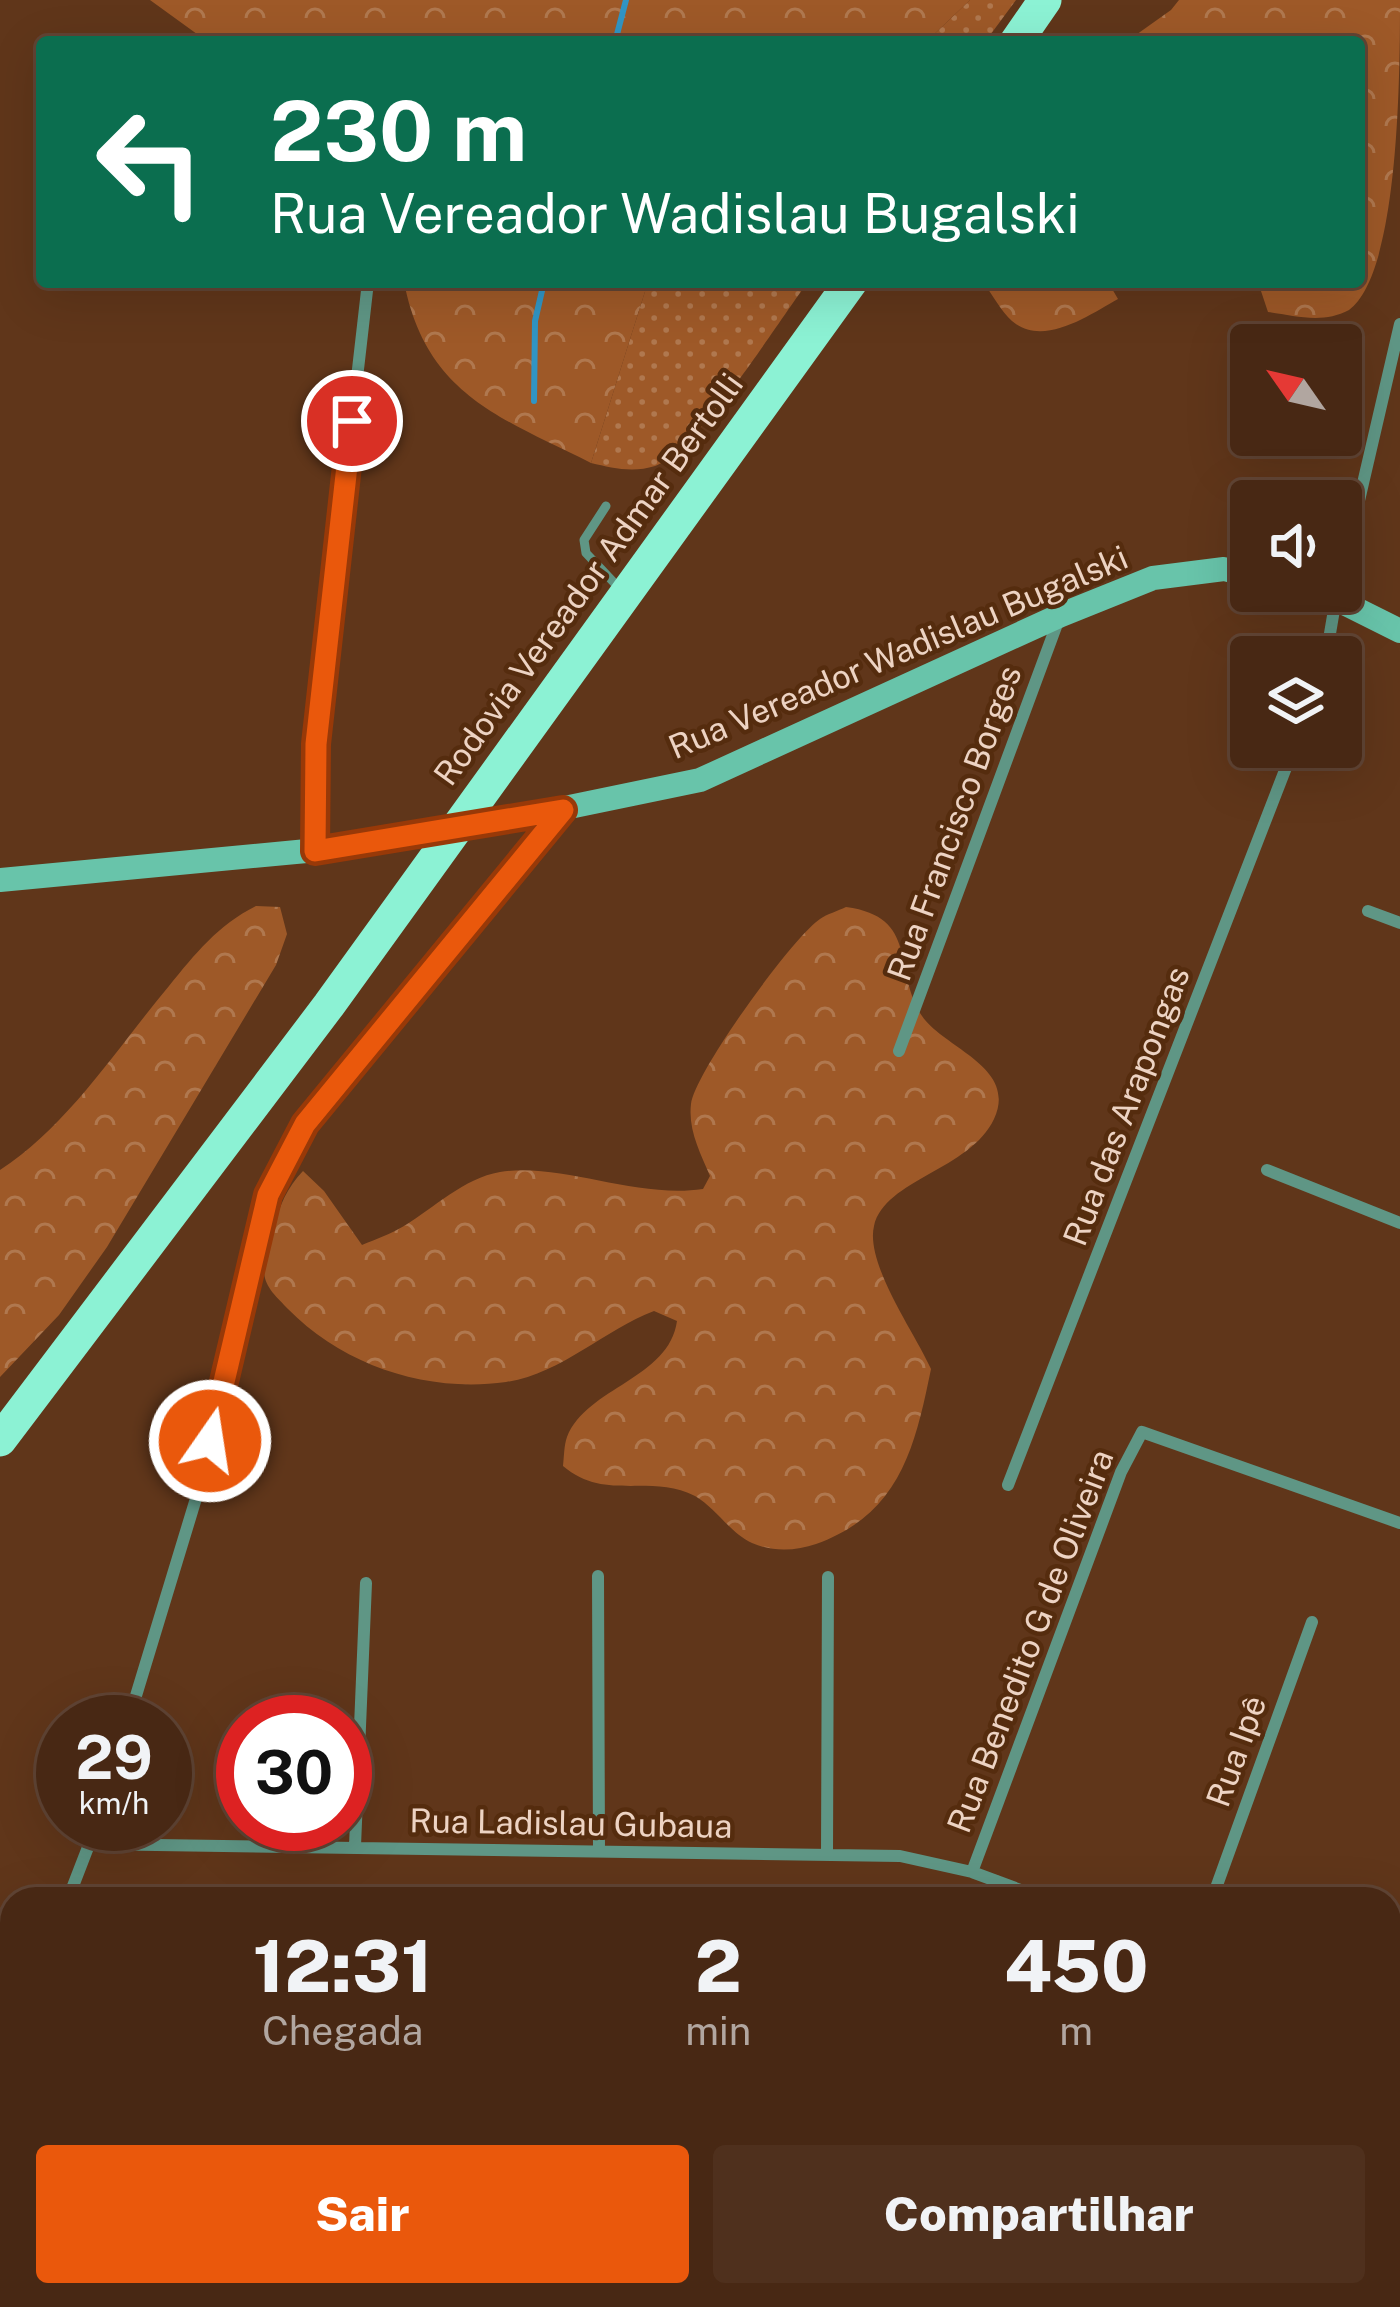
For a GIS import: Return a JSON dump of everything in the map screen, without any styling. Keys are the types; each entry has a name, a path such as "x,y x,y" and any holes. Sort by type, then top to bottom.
{"highway":[{"path":"1020,36 1045,0"},
{"name":"Rodovia Vereador Admar Bertolli","path":"0,1440 328,1005 847,288"}],"main road":[{"name":"Rua Vereador Wadislau Bugalski","path":"0,880 321,850 563,810 700,780 1060,615 1153,578 1230,571"},
{"path":"1362,605 1400,631"}],"street":[{"path":"321,850 316,744 367,288"},
{"path":"1362,486 1400,324"},
{"name":"Rua Francisco Borges","path":"899,1051 1060,615"},
{"name":"Rua das Arapongas","path":"1008,1485 1286,768"},
{"path":"136,1695 201,1482 268,1195 305,1124 563,810"},
{"path":"1368,911 1400,923"},
{"path":"1268,1170 1400,1223"},
{"name":"Rua Benedito G de Oliveira","path":"972,1872 1121,1472 1142,1432 1400,1523"},
{"path":"598,1576 599,1850"},
{"path":"827,1855 828,1577"},
{"path":"361,1695 366,1583"},
{"name":"Rua Ipê","path":"1216,1887 1312,1622"},
{"name":"Rua Ladislau Gubaua","path":"372,1846 900,1856 1015,1887"},
{"path":"73,1887 87,1851"}],"lane":[{"path":"606,506 584,540 586,553 623,592"},
{"path":"994,1887 997,1880"}],"green space":[{"path":"150,0 970,0 932,36 200,36"},
{"path":"970,0 1016,0 989,36 932,36"},
{"path":"1179,0 1400,0 1397,118 1388,214 1366,289 1349,310 1319,318 1268,312 1260,288 1365,288 1365,36 1134,36"},
{"path":"406,288 646,288 591,463 471,397 430,351"},
{"path":"646,288 804,288 714,412 673,455 639,469 591,463"},
{"path":"987,288 1112,288 1118,299 1066,326 1038,331 1012,321"},
{"path":"256,906 280,907 287,934 276,965 107,1247 59,1315 0,1377 0,1170 70,1109 208,941"},
{"path":"846,907 869,913 895,934 922,1016 988,1072 999,1101 994,1119 967,1151 894,1197 874,1226 873,1242 884,1278 931,1369 918,1425 899,1474 867,1515 844,1531 808,1546 768,1548 744,1539 695,1496 661,1487 595,1483 563,1466 566,1440 577,1420 644,1370 671,1341 677,1321 654,1311 526,1377 446,1383 417,1379 361,1360 310,1329 269,1288 264,1272 267,1249 285,1197 303,1171 324,1191 362,1245 399,1229 474,1180 500,1172 548,1172 651,1189 703,1189 710,1176 691,1123 691,1104 709,1064 789,951 820,919"}],"waterway":[{"path":"617,36 626,0"},
{"path":"534,401 535,321 543,288"}],"route":[{"path":"210,1441 268,1195 305,1124 563,810 315,851 316,744 352,421"}]}
